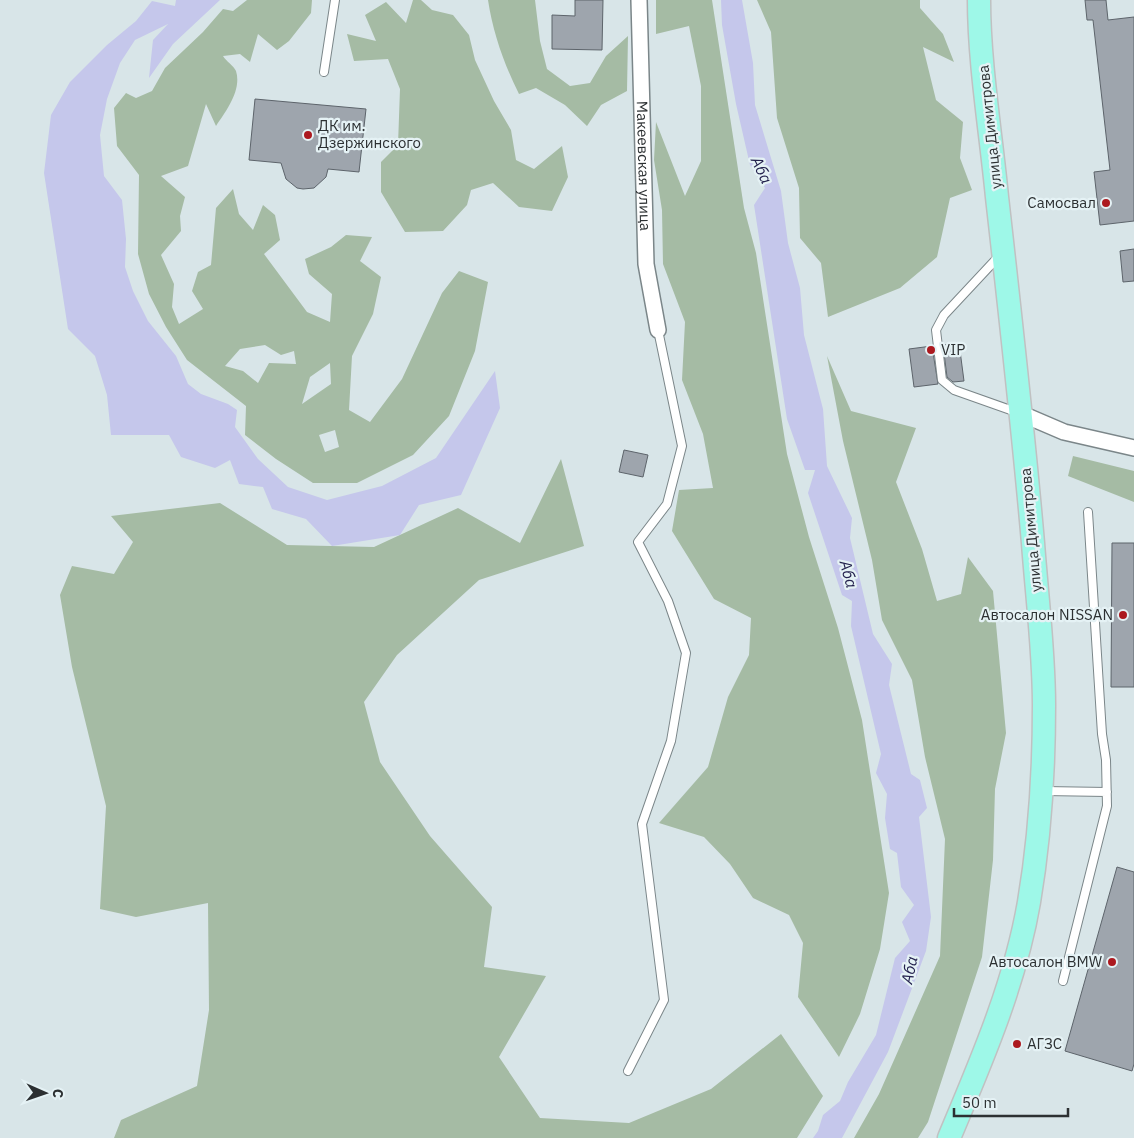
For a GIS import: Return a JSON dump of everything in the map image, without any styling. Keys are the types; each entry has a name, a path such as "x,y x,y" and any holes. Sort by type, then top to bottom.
{"main road":[{"name":"улица Димитрова","path":"949,1138 982,1060 1017,957 1029,904 1041,816 1042,791 1044,703 1022,414 1003,251 979,0"}],"street":[{"name":"Макеевская улица","path":"639,0 646,264 658,330"},
{"path":"1022,414 1064,432 1134,448"}],"lane":[{"path":"324,72 334,0"},
{"path":"1003,251 944,315 936,330 942,380 954,390 1022,414"},
{"path":"628,1071 664,1000 642,824 671,741 686,653 668,601 638,542 667,504 682,446 658,330"},
{"path":"1063,981 1107,806 1088,512"},
{"path":"1042,791 1107,792"}],"green space":[{"path":"247,0 312,0 311,13 289,41 277,50 258,34 250,62 240,54 223,56 236,71 237,86 232,100 216,126 206,104 188,166 161,176 185,197 180,216 181,231 161,255 174,284 172,307 179,324 203,309 192,291 198,272 211,265 216,208 233,189 239,214 253,230 263,205 275,215 280,240 264,254 307,312 330,322 332,294 309,274 305,259 331,247 346,235 372,237 360,261 381,277 373,314 352,356 349,410 370,422 402,379 442,293 459,271 488,282 475,351 449,416 413,455 357,483 313,483 276,459 245,435 246,406 187,360 166,327 149,294 138,254 139,175 117,146 114,108 126,93 136,98 152,91 165,68 203,32 223,9 233,11","holes":["265,345 281,355 294,351 296,364 269,363 258,383 243,371 225,366 240,349","330,363 331,384 302,404 310,377","335,430 339,447 325,452 319,435"]},
{"path":"413,0 421,0 432,10 453,15 469,35 475,60 494,101 511,130 516,160 534,169 562,146 568,177 552,211 519,207 493,183 471,190 467,205 443,231 405,232 381,192 381,162 398,145 400,89 388,59 354,61 347,34 376,41 365,15 386,2 406,23"},
{"path":"488,0 535,0 540,41 547,69 570,86 590,83 606,56 628,36 627,91 601,105 587,126 565,105 536,88 519,94 500,48"},
{"path":"656,0 712,0 744,208 756,253 787,454 809,537 838,628 862,720 889,893 880,949 860,1014 839,1057 798,997 803,943 789,915 753,898 730,864 704,837 659,823 708,767 728,697 749,655 751,618 714,599 672,531 679,490 713,488 703,434 682,380 685,322 663,264 662,210 654,160 656,122 685,196 701,161 701,86 689,26 656,34"},
{"path":"757,0 920,0 920,8 943,34 954,62 923,47 936,100 963,122 960,158 972,190 950,198 937,257 900,288 828,317 821,263 800,238 799,188 777,118 771,32"},
{"path":"827,356 851,411 916,428 896,482 922,549 937,601 961,594 968,557 993,591 1006,733 995,789 993,860 982,957 928,1122 918,1138 854,1138 879,1094 940,956 945,839 925,757 912,680 882,620 872,560 843,441"},
{"path":"1073,456 1134,471 1134,502 1068,476"},
{"path":"561,459 584,546 479,580 397,655 364,702 380,762 430,836 492,907 484,967 546,976 499,1057 540,1118 629,1123 711,1089 781,1034 823,1096 797,1138 114,1138 121,1120 197,1086 209,1010 208,903 136,917 100,909 106,806 72,667 60,595 72,566 114,574 133,542 111,516 220,503 287,545 374,547 458,508 520,543"}],"water":[{"path":"176,0 220,0 173,44 149,78 153,40 168,24 135,40 120,63 107,99 100,135 104,176 122,200 126,239 125,267 133,291 148,321 176,356 188,384 201,394 228,404 237,410 235,427 258,459 288,487 327,500 382,486 436,458 495,371 500,408 461,495 419,505 400,535 332,546 306,519 272,509 263,487 239,484 230,460 215,468 181,457 169,435 111,435 107,395 95,356 68,329 44,173 51,115 70,82 107,45 136,21 152,1 175,6"},
{"name":"Аба","path":"721,0 742,0 753,63 755,105 781,191 788,243 800,288 804,335 823,409 827,466 852,518 850,538 873,634 892,664 889,685 911,774 920,780 927,808 919,817 931,917 926,951 888,1052 842,1138 813,1138 818,1131 823,1115 840,1101 848,1082 876,1035 895,958 910,941 902,922 914,905 901,887 897,853 890,849 885,818 887,794 876,773 881,754 851,626 852,601 842,595 808,493 815,470 805,470 787,419 754,205 765,188 750,165 736,104 722,25"}],"building":[{"path":"575,0 603,0 602,50 552,49 552,15 575,16"},
{"path":"1085,0 1106,0 1108,20 1134,17 1134,221 1100,225 1094,172 1110,170 1093,20 1087,20"},
{"name":"ДК им. Дзержинского","path":"255,99 366,109 359,172 328,169 326,177 314,188 303,189 297,188 286,179 281,163 249,160"},
{"path":"1134,249 1134,281 1123,282 1120,251"},
{"path":"959,343 964,381 953,382 947,377 943,345"},
{"path":"932,346 938,384 914,387 909,349"},
{"path":"624,450 648,455 643,477 619,472"},
{"name":"Автосалон NISSAN","path":"1112,543 1134,543 1134,687 1111,687"},
{"name":"Автосалон BMW","path":"1117,867 1134,872 1134,1064 1132,1071 1065,1051"}],"place":[{"name":"ДК им. Дзержинского","path":"308,135"},
{"name":"Самосвал","path":"1106,203"},
{"name":"VIP","path":"931,350"},
{"name":"Автосалон NISSAN","path":"1123,615"},
{"name":"Автосалон BMW","path":"1112,962"},
{"name":"АГЗС","path":"1017,1044"}]}
